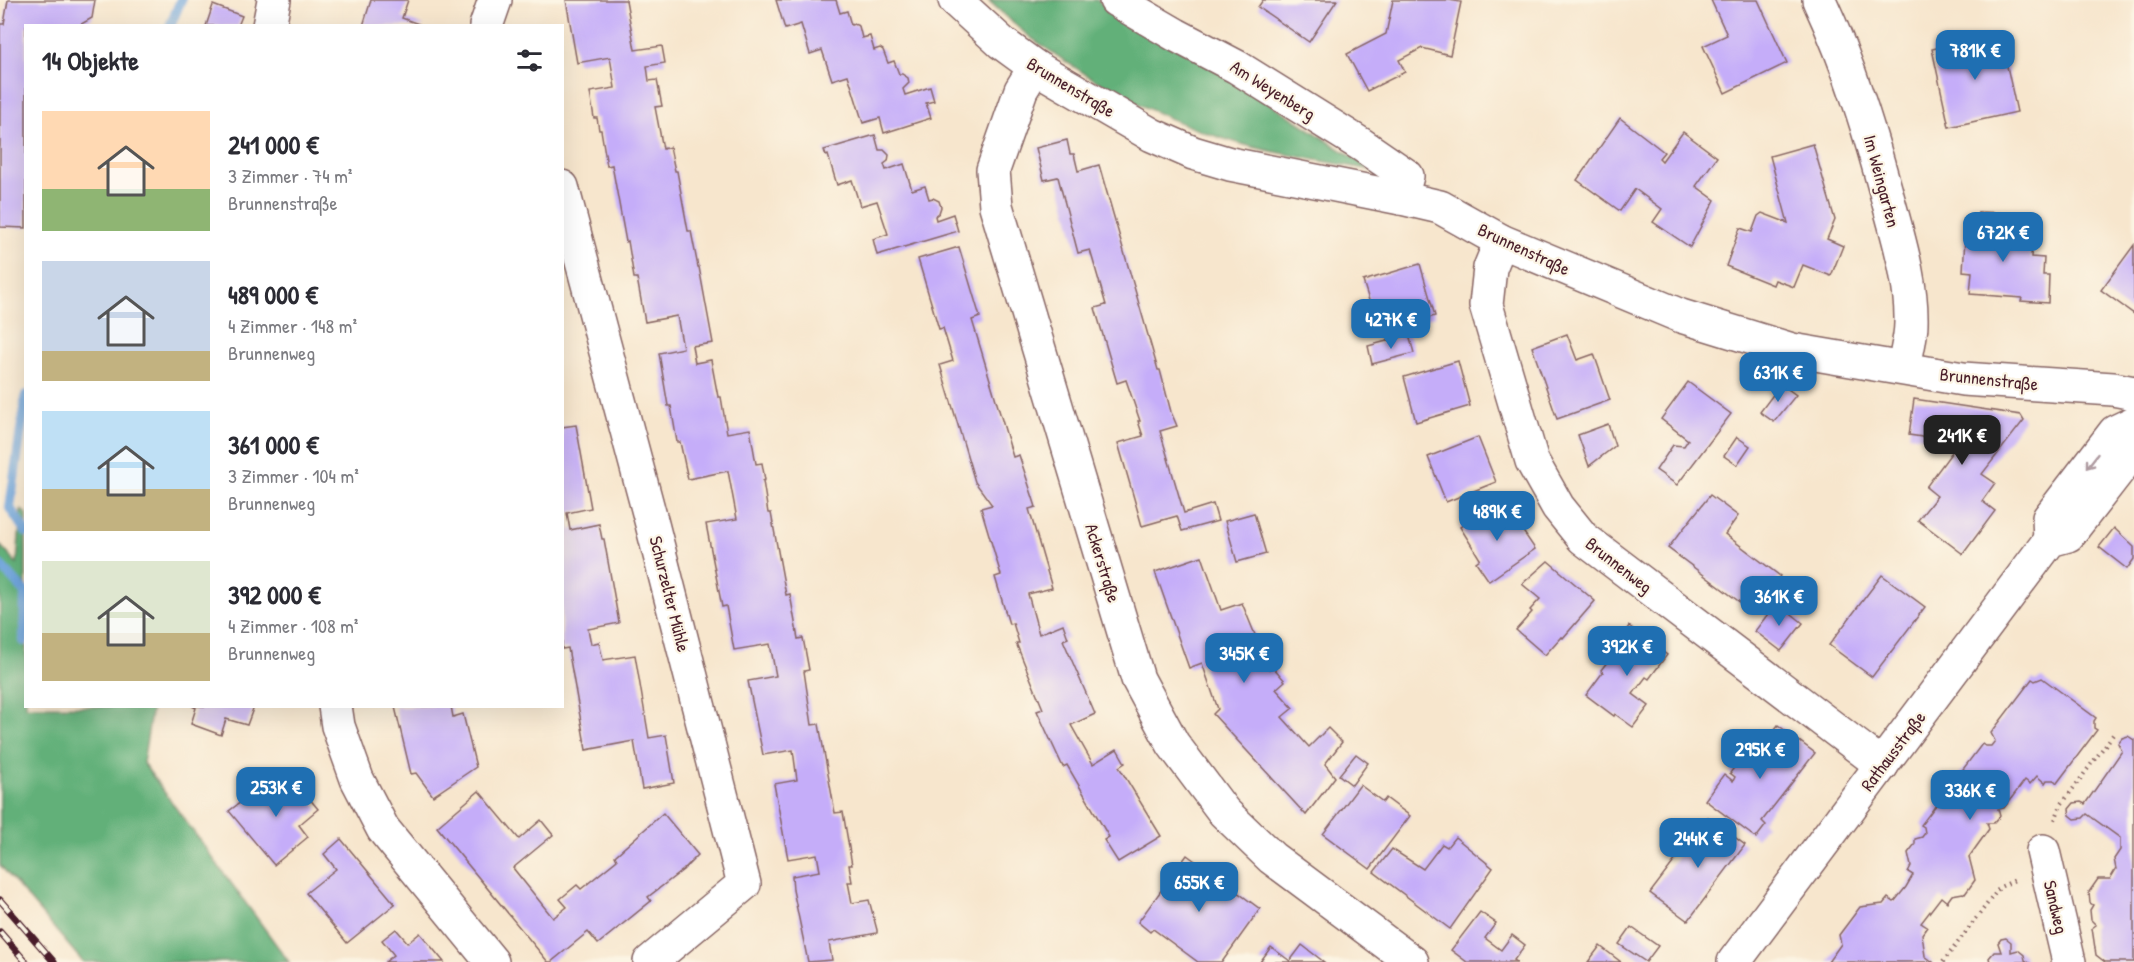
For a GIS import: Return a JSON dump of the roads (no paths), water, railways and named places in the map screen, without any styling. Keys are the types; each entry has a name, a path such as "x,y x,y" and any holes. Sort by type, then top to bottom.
{"street":[{"path":"269,24 274,0"},
{"path":"487,24 495,0"},
{"path":"506,0 513,24"},
{"name":"Brunnenstraße","path":"955,0 1002,43 1035,67 1152,135 1193,153 1230,164 1440,207 1501,241 1681,316 1792,350 1963,379 2113,389 2134,393"},
{"name":"Am Weyenberg","path":"1116,0 1238,67 1407,176 1401,198"},
{"name":"Im Weingarten","path":"1819,0 1857,93 1895,225 1910,296 1911,326 1904,368"},
{"name":"Ackerstraße","path":"1035,67 1021,90 993,170 996,206 1138,679 1173,744 1224,812 1272,858 1412,962"},
{"name":"Schurzelter Mühle","path":"564,195 652,524 744,884 650,962"},
{"name":"Brunnenweg","path":"1501,241 1490,267 1486,305 1533,461 1558,507 1583,538 1882,765"},
{"name":"Rathausstraße","path":"2050,540 2049,518 2115,432 2134,423"},
{"name":"Rathausstraße","path":"1734,962 2050,540 2068,535 2134,450"},
{"path":"335,708 338,726 357,779 383,829 492,962"},
{"name":"Sandweg","path":"2045,858 2069,962"}],"waterway":[{"path":"171,24 181,0"},
{"path":"24,409 10,508 24,529"},
{"path":"0,565 24,591"}],"railway":[{"path":"0,900 54,962"},
{"path":"0,932 26,962"}]}
